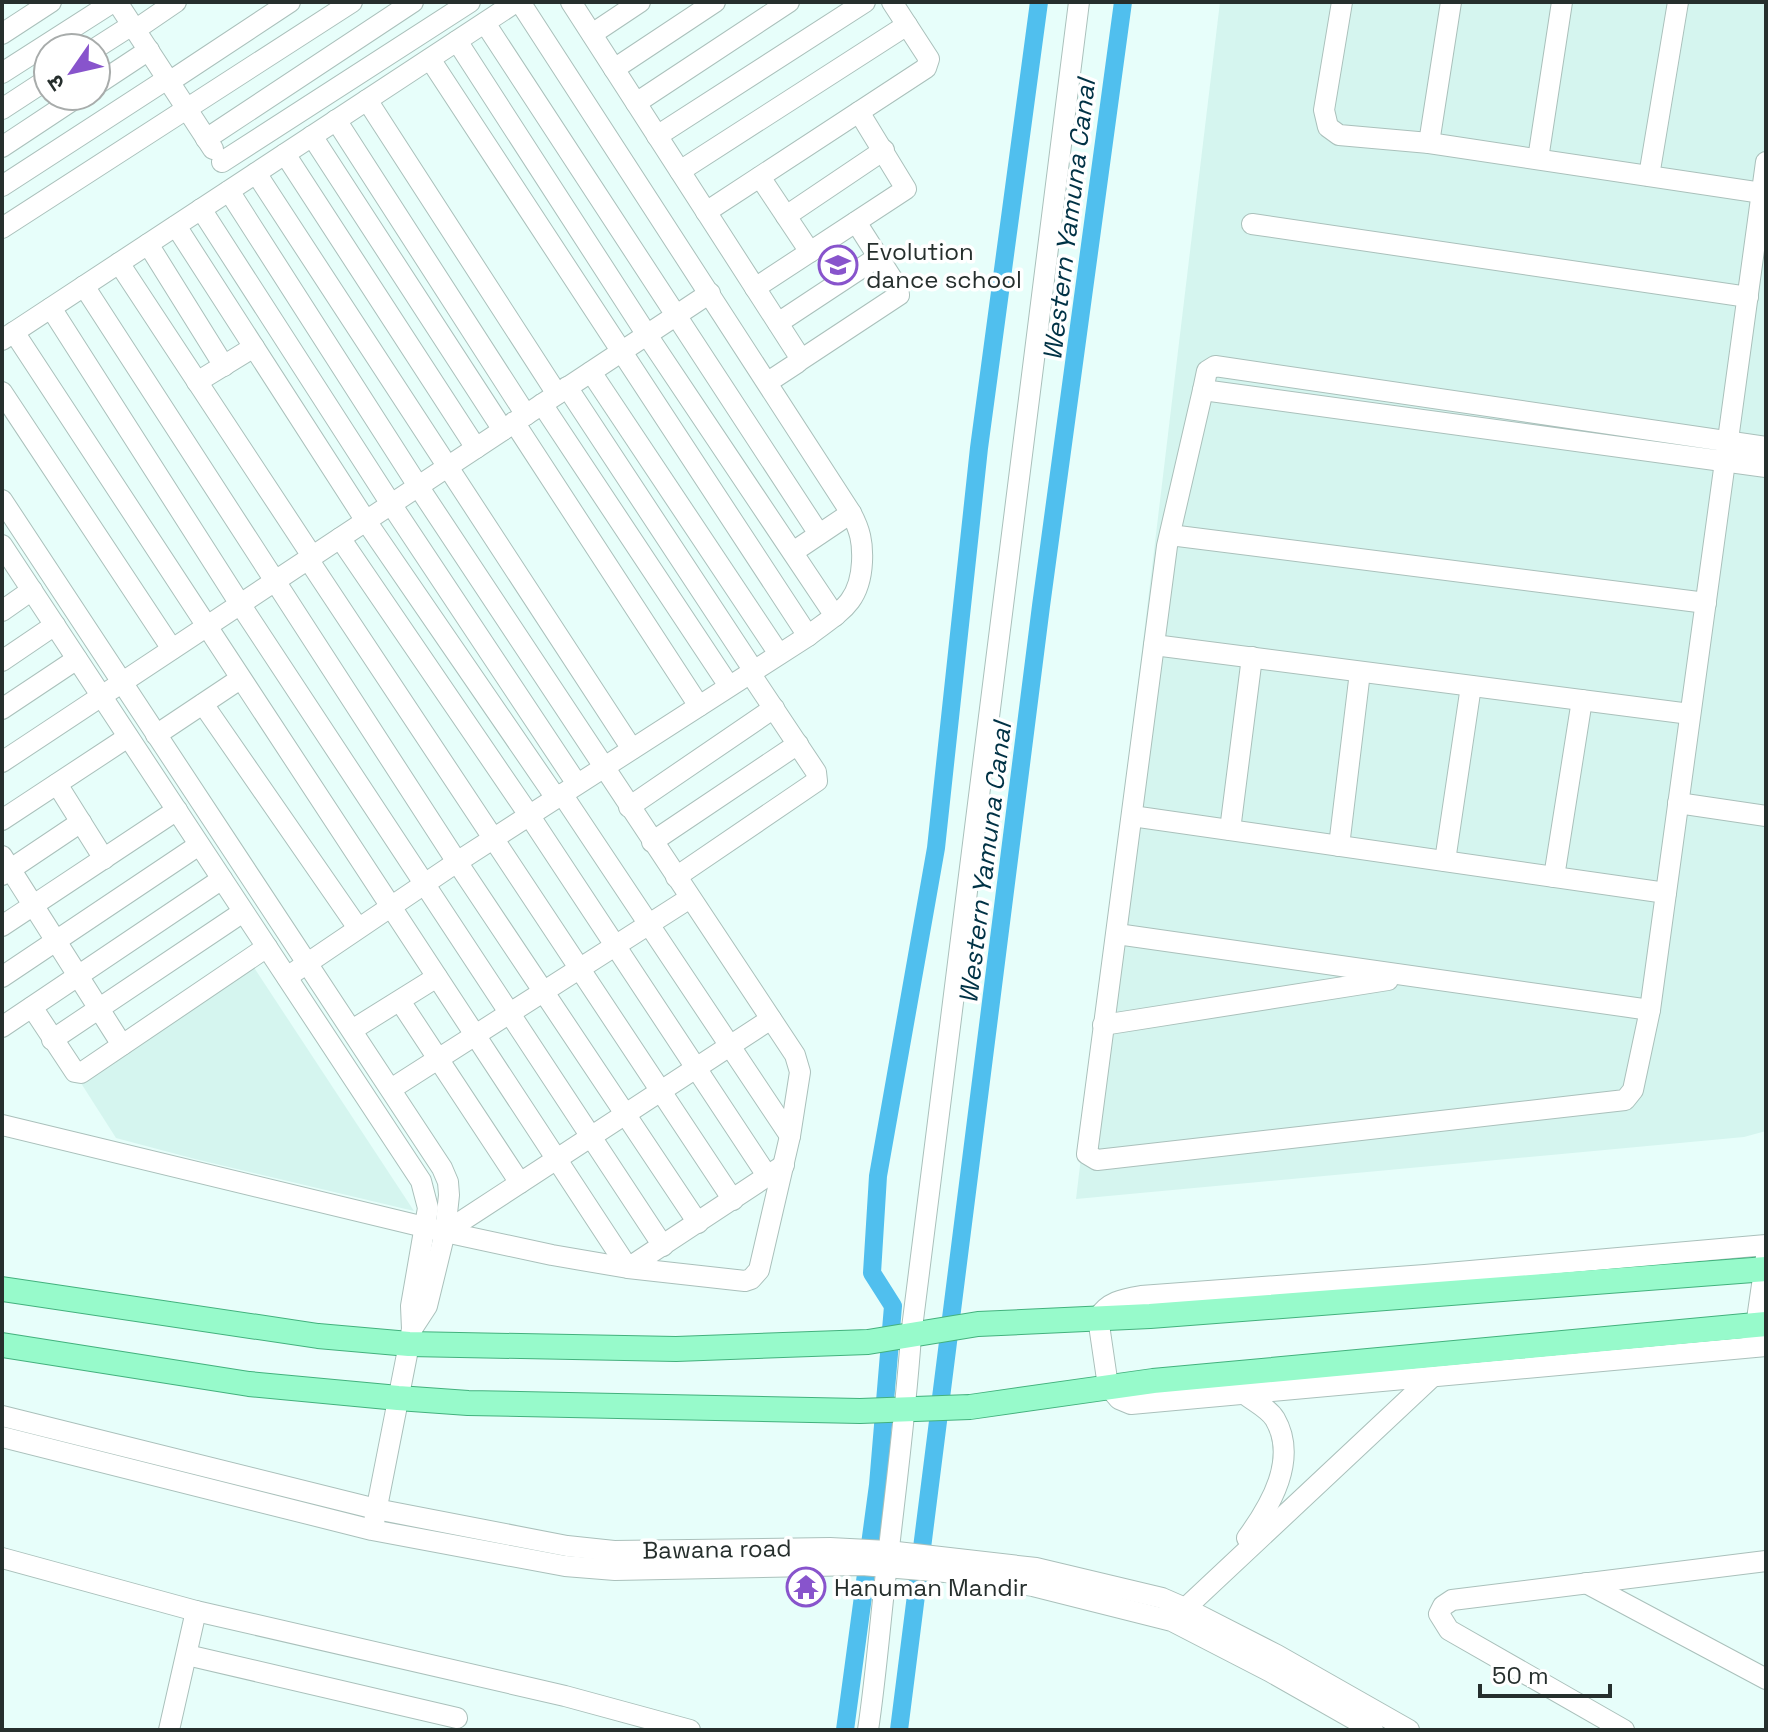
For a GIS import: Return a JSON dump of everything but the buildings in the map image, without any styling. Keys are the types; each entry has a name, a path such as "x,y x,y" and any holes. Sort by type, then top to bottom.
{"main road":[{"path":"2,1289 318,1336 676,1349 868,1342 978,1324 1452,1294 1766,1260"},
{"path":"2,1345 249,1384 398,1398 558,1406 860,1411 970,1407 1108,1386 1760,1336"}],"street":[{"path":"2,34 51,2"},
{"path":"2,73 115,2 222,162 233,188 418,486 799,1064 790,1136 776,1171 759,1270 745,1281 628,1268 435,1230 2,1125"},
{"path":"112,40 176,2"},
{"path":"2,186 290,2"},
{"path":"2,228 352,2"},
{"path":"206,139 413,2"},
{"path":"222,162 470,2"},
{"path":"287,977 358,928 390,907 493,838 808,636 852,600 861,582 862,537 851,513 518,2 8,336 240,679 390,907 437,977 628,1268"},
{"path":"571,2 799,356 799,361"},
{"path":"592,34 640,2"},
{"path":"614,69 715,2"},
{"path":"636,103 789,2"},
{"path":"657,136 865,2"},
{"path":"706,212 929,65 929,59 892,2"},
{"path":"868,1730 891,1559 910,1336 1079,2"},
{"path":"1342,2 1324,110 1328,127 1339,135 1429,143 1762,193"},
{"path":"1429,143 1451,2"},
{"path":"1538,159 1562,2"},
{"path":"1649,176 1678,2"},
{"path":"485,23 819,534"},
{"path":"680,171 907,25"},
{"path":"457,41 647,335 835,616"},
{"path":"112,74 149,50"},
{"path":"430,59 808,636"},
{"path":"2,109 32,89"},
{"path":"367,100 699,706"},
{"path":"2,147 55,112"},
{"path":"755,288 906,189 859,112"},
{"path":"336,120 729,686"},
{"path":"312,136 752,672 816,772 814,785 676,877"},
{"path":"786,216 884,150"},
{"path":"285,154 476,448"},
{"path":"1766,162 1727,451 1650,1010 1633,1090 1625,1100 1616,1102 1097,1160 1087,1154 1170,535 1203,390 1727,451 1766,447"},
{"path":"256,173 632,749"},
{"path":"760,177 810,252"},
{"path":"201,209 391,504 565,792 790,1136"},
{"path":"768,382 897,298 898,288 856,222"},
{"path":"1252,224 1748,297"},
{"path":"176,226 366,521 565,792"},
{"path":"148,244 224,366"},
{"path":"778,323 878,257"},
{"path":"119,263 733,1200"},
{"path":"84,286 457,862 698,1223"},
{"path":"2,762 710,293"},
{"path":"51,308 240,604 663,1246"},
{"path":"197,382 254,347"},
{"path":"591,372 779,654"},
{"path":"2,392 172,649"},
{"path":"1727,451 1766,467"},
{"path":"2,500 391,1089 448,1182 435,1230 427,1306 411,1337 374,1520"},
{"path":"793,552 851,513"},
{"path":"1170,535 1706,603"},
{"path":"340,538 529,815 696,1068 776,1171"},
{"path":"2,545 421,1181 435,1230"},
{"path":"2,611 32,590"},
{"path":"2,661 55,625"},
{"path":"1154,645 1690,714"},
{"path":"1230,830 1252,657"},
{"path":"2,709 77,659"},
{"path":"1339,846 1360,672"},
{"path":"156,735 240,679"},
{"path":"1445,861 1471,686"},
{"path":"1554,877 1582,700"},
{"path":"203,704 358,928"},
{"path":"629,807 774,708"},
{"path":"2,820 128,737"},
{"path":"652,842 798,744"},
{"path":"57,784 104,859"},
{"path":"1678,803 1766,816"},
{"path":"2,926 177,810"},
{"path":"1132,816 1666,893"},
{"path":"81,822 5,867 33,905 122,1045"},
{"path":"2,977 199,845"},
{"path":"2,1027 222,879"},
{"path":"391,1089 690,898"},
{"path":"52,1040 243,912"},
{"path":"1117,934 1650,1010"},
{"path":"32,1007 52,1040 78,1073 267,947"},
{"path":"1103,1025 1410,976"},
{"path":"352,1030 437,977"},
{"path":"400,1001 520,1183"},
{"path":"435,1230 520,1183 771,1019"},
{"path":"628,1268 776,1171"},
{"path":"1098,1318 1108,1386 1119,1399 1131,1404 1246,1395 1431,1378 1760,1336 1766,1260"},
{"path":"1178,1615 1431,1378"},
{"path":"1162,1598 1191,1587 1230,1557 1261,1518 1280,1479 1285,1443 1273,1416 1246,1395"},
{"name":"Bawana road","path":"2,1416 374,1520"},
{"name":"Bawana road","path":"2,1437 374,1520 591,1550 776,1547 946,1565 1036,1568 1162,1598 1178,1615 1373,1730"},
{"path":"2,1558 196,1611 565,1696 690,1730"},
{"path":"1624,1730 1449,1630 1439,1614 1443,1606 1452,1600 1766,1561"},
{"name":"Bawana road","path":"946,1565 1178,1615 1277,1655 1409,1730"},
{"path":"1586,1583 1766,1679"},
{"path":"169,1730 196,1611"},
{"path":"187,1655 457,1718"}],"shaded area":[{"path":"1220,2 1766,2 1766,1131 1744,1137 1076,1199"},
{"path":"253,966 414,1211 116,1138 79,1080"}],"waterway":[{"path":"845,1730 878,1485 893,1306 872,1273 878,1176 936,848 979,448 1039,2"},
{"name":"Western Yamuna Canal","path":"899,1730 1041,606 1123,2"}],"place":[{"name":"Evolution dance school","path":"838,265"},
{"name":"Hanuman Mandir","path":"806,1587"}]}
